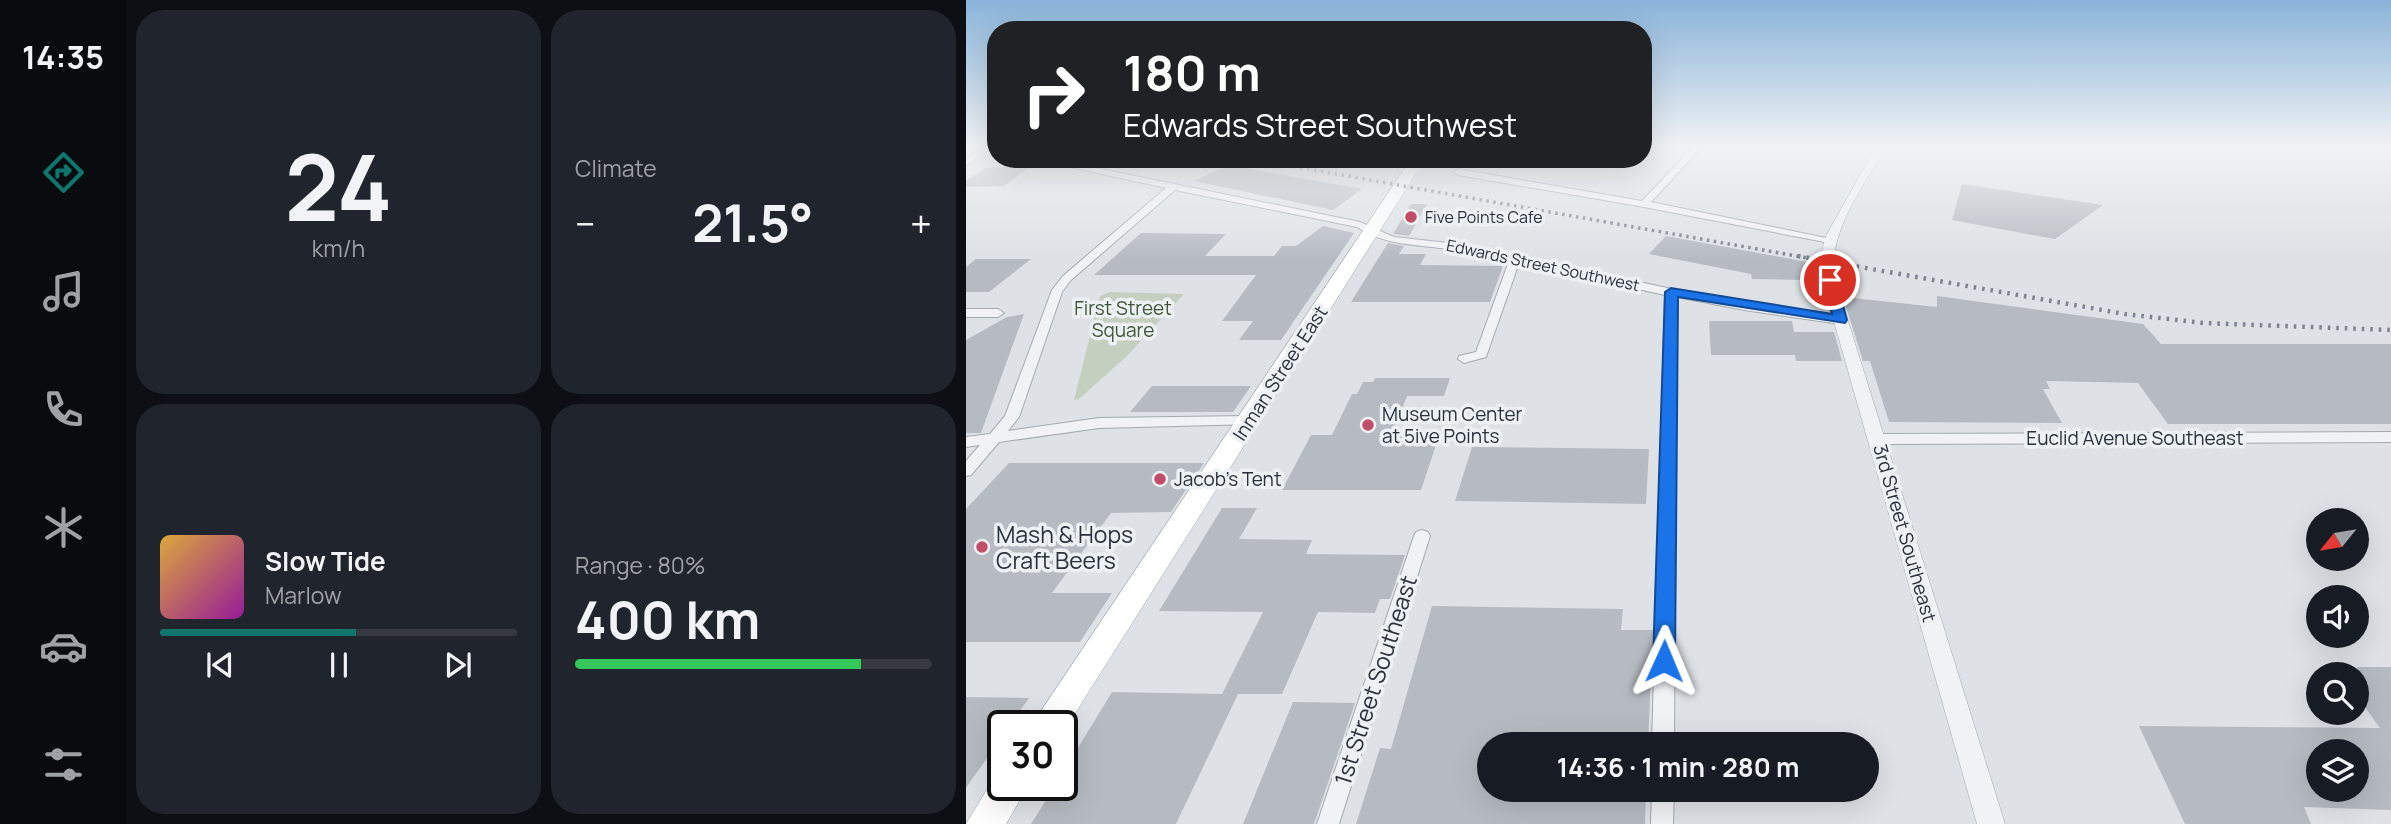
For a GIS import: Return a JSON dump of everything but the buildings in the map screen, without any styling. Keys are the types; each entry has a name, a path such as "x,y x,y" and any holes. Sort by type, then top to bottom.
{"main road":[{"name":"Inman Street East","path":"1058,710 1402,183"},
{"path":"985,824 1000,801"}],"street":[{"name":"Edwards Street Southwest","path":"1151,183 1360,225 1389,239 1449,245 1671,292 1840,320"},
{"path":"1525,183 1644,204 1831,242 1859,183"},
{"path":"1644,204 1664,183"},
{"path":"966,471 1012,417 1056,292 1067,278 1172,188"},
{"name":"3rd Street Southeast","path":"1831,242 1826,260 1840,320 1878,439 1990,824"},
{"path":"1464,359 1480,354 1515,259"},
{"path":"1663,732 1671,292"},
{"path":"966,313 998,313"},
{"path":"966,442 1120,422 1249,421"},
{"name":"Euclid Avenue Southeast","path":"1878,439 2391,437"},
{"name":"1st Street Southeast","path":"1328,824 1422,536"},
{"path":"1662,824 1663,802"}],"green space":[{"name":"First Street Square","path":"1110,292 1184,294 1127,356 1079,399 1074,400 1100,296"}],"railway":[{"path":"1389,183 1808,258"},
{"path":"1798,256 2125,314 2203,323 2391,330"}],"place":[{"name":"Five Points Cafe","path":"1411,217"},
{"name":"Museum Center at 5ive Points","path":"1368,425"},
{"name":"Jacob's Tent","path":"1160,479"},
{"name":"Mash & Hops Craft Beers","path":"982,547"}],"route":[{"path":"1664,661 1671,292 1840,320 1830,280"}]}
